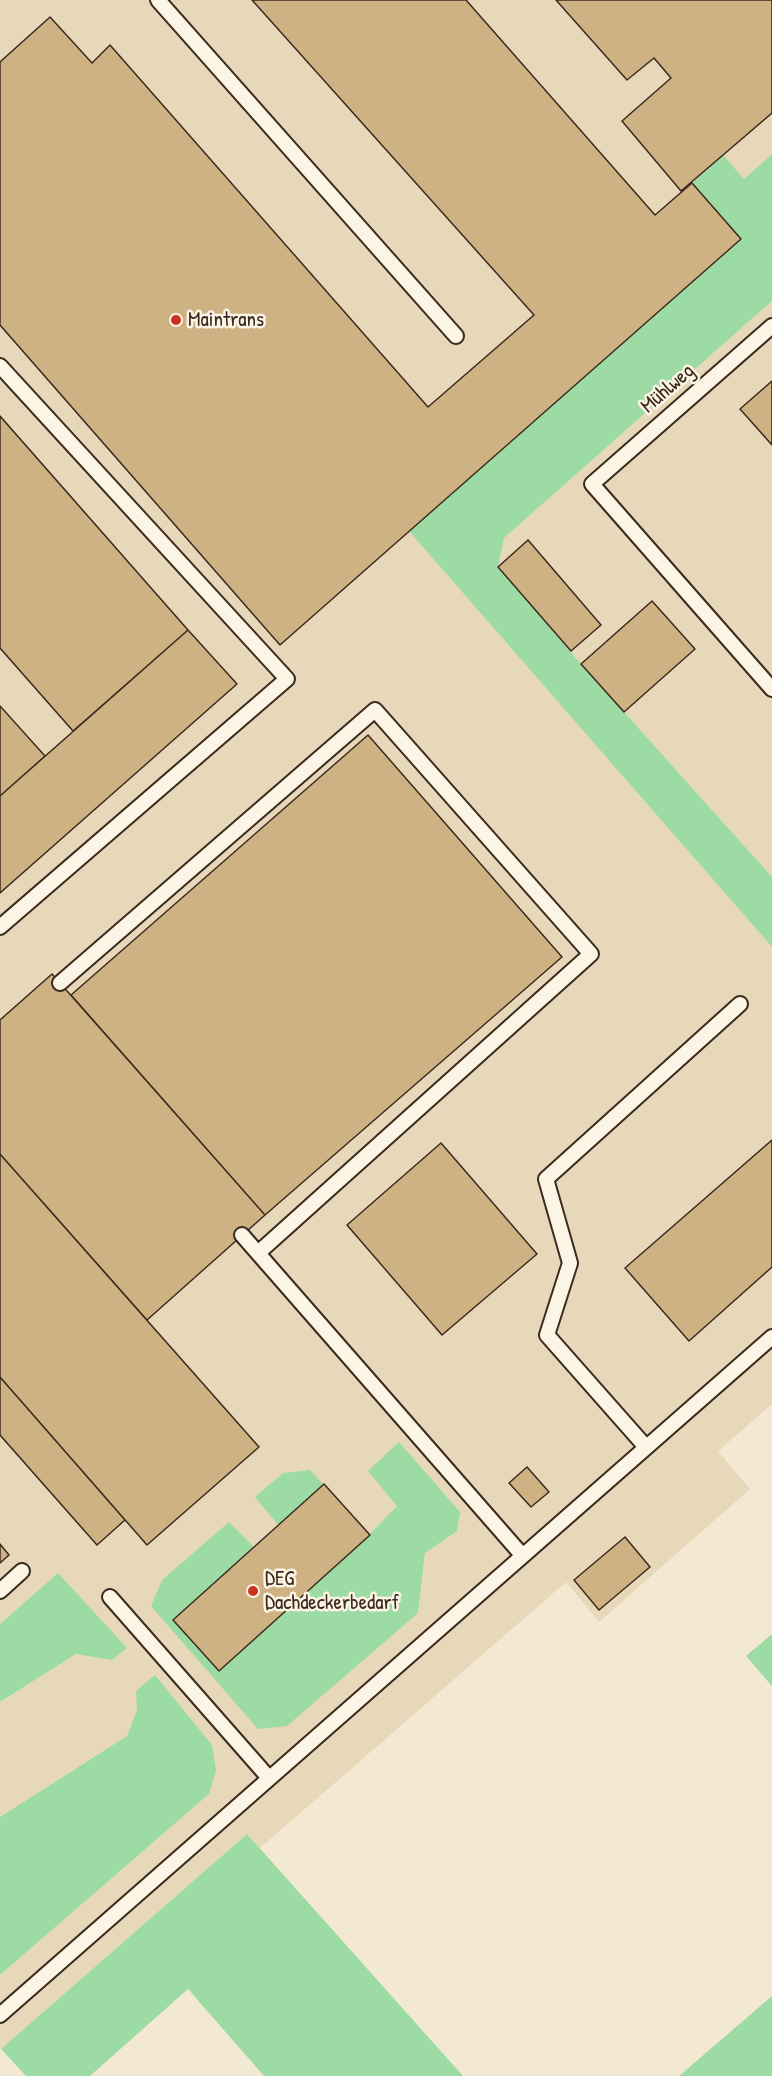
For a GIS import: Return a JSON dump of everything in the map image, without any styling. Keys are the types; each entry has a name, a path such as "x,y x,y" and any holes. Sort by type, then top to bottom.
{"lane":[{"path":"158,0 456,336"},
{"name":"Mühlweg","path":"772,326 592,484 772,689"},
{"path":"0,366 287,679 0,927"},
{"path":"60,982 375,710 591,954 258,1253"},
{"path":"645,1446 548,1335 570,1263 546,1179 740,1005"},
{"path":"242,1235 522,1555"},
{"path":"0,2015 645,1446 772,1337"},
{"path":"0,1591 22,1571"},
{"path":"110,1597 269,1778"}],"shaded area":[{"path":"0,0 772,0 772,154 744,179 741,239 410,531 772,947 772,1404 718,1451 750,1489 599,1622 566,1582 260,1848 247,1834 0,2050 0,1975 209,1794 136,1691 137,1710 127,1736 0,1817 0,1702 76,1654 58,1573 0,1624","holes":["324,1484 370,1535 397,1506 457,1531 425,1553 418,1613 258,1729 228,1522 254,1547"]},
{"path":"772,301 772,877 581,664 498,567 504,538"}],"green space":[{"path":"772,154 772,301 504,538 498,567 581,664 772,877 772,947 409,531 741,239 692,183 723,155 744,179"},
{"path":"399,1442 460,1512 457,1531 425,1553 418,1613 287,1726 258,1729 151,1606 162,1580 229,1522 254,1547 278,1525 255,1497 283,1473 310,1470 370,1534 397,1506 368,1471"},
{"path":"58,1573 127,1648 112,1660 76,1654 0,1702 0,1624"},
{"path":"772,1634 772,1686 746,1656"},
{"path":"155,1675 212,1745 216,1771 209,1794 0,1975 0,1817 127,1736 137,1710 136,1691"},
{"path":"247,1834 463,2076 264,2076 188,1989 90,2076 26,2076 1,2049"},
{"path":"772,1996 772,2076 679,2076"}],"building":[{"name":"Maintrans","path":"252,0 466,0 655,215 692,183 741,239 280,645 0,325 0,62 50,17 92,63 110,45 428,407 534,315"},
{"path":"556,0 772,0 772,113 681,191 622,121 671,78 654,58 627,80"},
{"path":"772,381 772,445 740,409"},
{"path":"0,416 188,630 73,731 0,648"},
{"path":"528,540 601,625 571,651 498,567"},
{"path":"652,601 695,649 624,712 581,664"},
{"path":"188,630 237,684 0,893 0,796"},
{"path":"0,706 45,756 0,796"},
{"path":"368,735 562,957 265,1215 71,995"},
{"path":"52,974 265,1215 147,1320 0,1154 0,1020"},
{"path":"772,1140 772,1267 689,1341 625,1268"},
{"path":"441,1143 537,1254 442,1335 347,1225"},
{"path":"0,1154 259,1447 147,1545 0,1377"},
{"path":"0,1377 125,1520 97,1545 0,1435"},
{"path":"527,1467 549,1492 531,1507 509,1483"},
{"path":"324,1484 370,1535 219,1671 173,1620"},
{"path":"625,1537 650,1567 599,1610 574,1580"},
{"path":"0,1544 9,1555 0,1563"}],"place":[{"name":"Maintrans","path":"176,320"},
{"name":"DEG Dachdeckerbedarf","path":"253,1591"}]}
